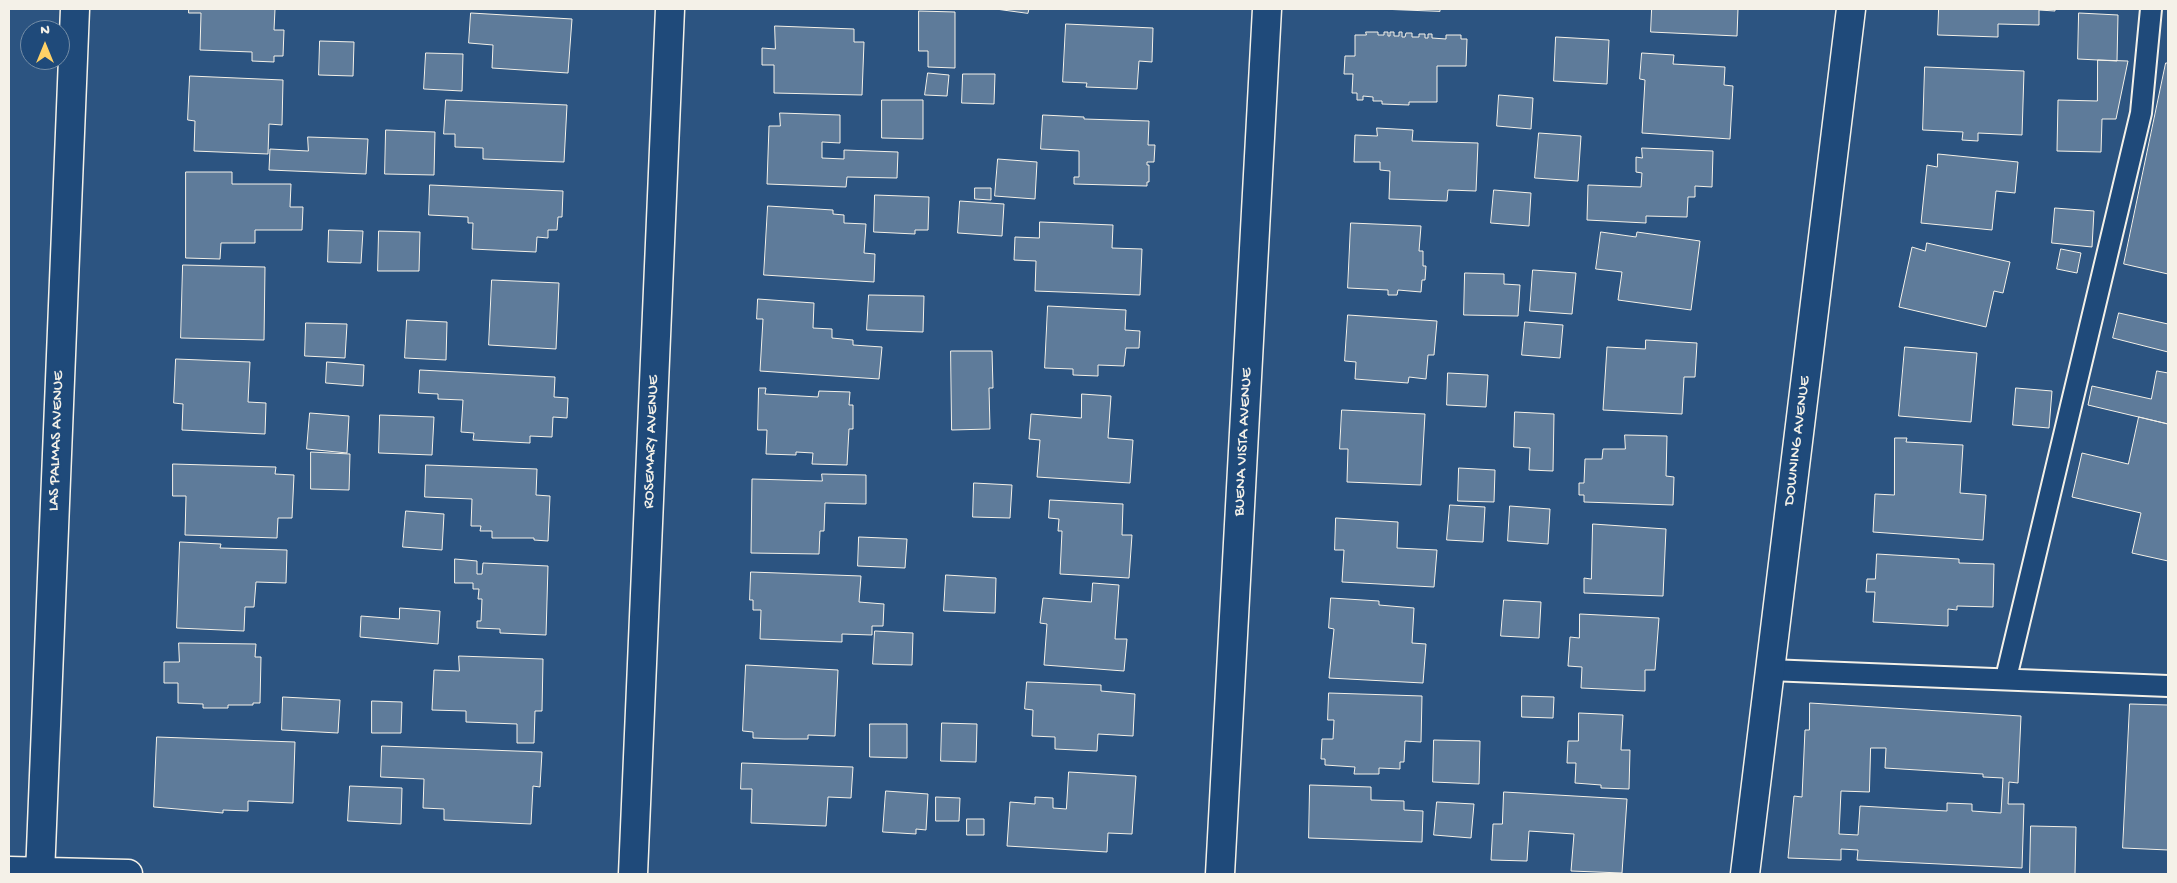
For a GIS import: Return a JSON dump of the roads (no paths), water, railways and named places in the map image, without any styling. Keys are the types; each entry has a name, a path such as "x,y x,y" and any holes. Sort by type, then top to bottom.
{"street":[{"name":"LAS PALMAS AVENUE","path":"40,873 75,9"},
{"name":"ROSEMARY AVENUE","path":"633,874 670,9"},
{"name":"BUENA VISTA AVENUE","path":"1220,874 1267,9"},
{"name":"DOWNING AVENUE","path":"1745,874 1851,9"},
{"path":"9,871 128,874"}],"lane":[{"path":"2006,678 2141,112 2151,9"},
{"path":"1769,670 2006,678 2168,686"}]}
